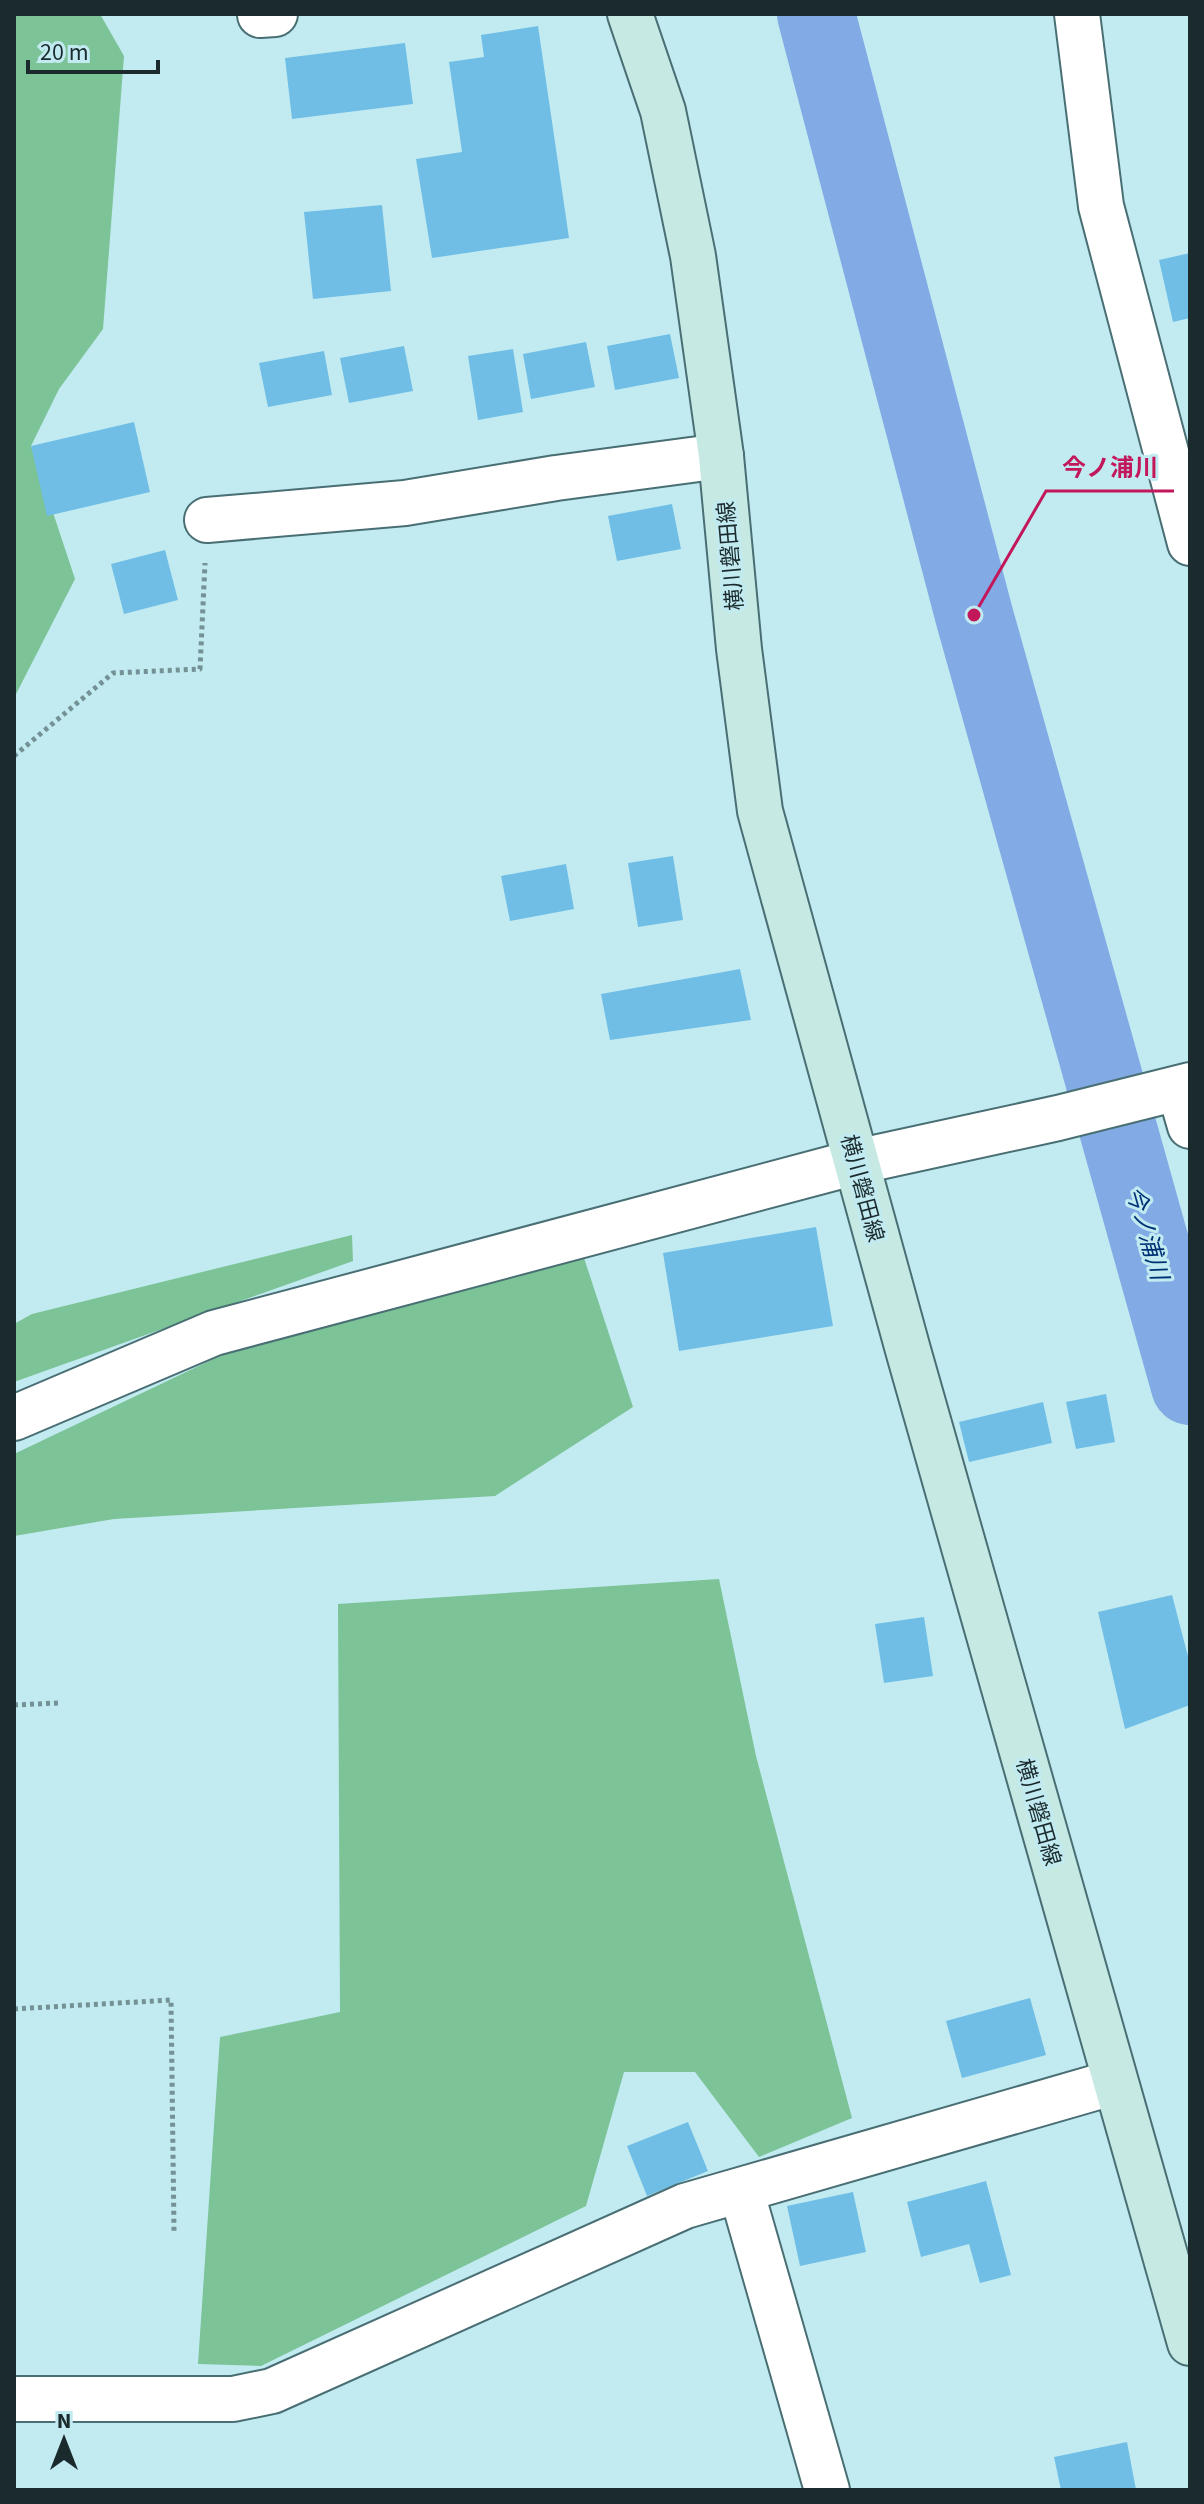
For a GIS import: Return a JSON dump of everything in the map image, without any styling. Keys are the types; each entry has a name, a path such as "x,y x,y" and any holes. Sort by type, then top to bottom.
{"main road":[{"name":"横川磐田線","path":"630,14 663,111 693,256 721,456 739,649 760,811 856,1162 1190,2343"}],"street":[{"path":"1077,14 1101,206 1190,543"},
{"path":"207,520 405,503 556,478 721,456"},
{"path":"14,1418 214,1333 856,1162 1058,1118 1183,1097"},
{"path":"14,2399 233,2399 272,2391 685,2206 1115,2082"},
{"path":"741,2190 827,2490"}],"path":[{"path":"14,756 113,673 200,669 207,520"},
{"path":"14,1705 58,1703"},
{"path":"14,2009 171,2000 174,2231"}],"green space":[{"path":"14,14 100,14 124,56 103,329 59,389 31,446 75,579 14,698"},
{"path":"352,1235 353,1261 14,1382 14,1324 32,1314"},
{"path":"584,1258 633,1407 495,1496 114,1519 14,1536 14,1454 226,1353"},
{"path":"719,1579 756,1756 852,2118 759,2157 695,2072 624,2072 586,2206 261,2366 198,2364 220,2037 340,2012 338,1604"}],"building":[{"path":"538,26 569,238 432,258 416,159 462,152 449,62 484,57 481,35"},
{"path":"405,43 413,104 292,119 285,58"},
{"path":"382,205 391,291 313,299 304,212"},
{"path":"1190,253 1190,318 1173,322 1159,260"},
{"path":"670,334 679,378 615,390 607,346"},
{"path":"586,342 595,387 531,399 523,354"},
{"path":"404,346 413,391 349,403 340,358"},
{"path":"513,349 523,412 478,420 468,356"},
{"path":"324,351 332,395 268,407 259,363"},
{"path":"134,422 150,492 47,516 31,446"},
{"path":"672,504 681,549 617,561 608,516"},
{"path":"165,550 178,600 124,614 111,564"},
{"path":"673,856 683,920 638,927 628,863"},
{"path":"566,864 574,909 510,921 501,876"},
{"path":"740,969 751,1020 610,1040 601,994"},
{"path":"816,1227 833,1326 679,1351 663,1253"},
{"path":"1106,1394 1115,1442 1076,1449 1066,1402"},
{"path":"1043,1402 1052,1443 969,1462 959,1422"},
{"path":"1172,1595 1190,1664 1190,1705 1125,1729 1098,1612"},
{"path":"924,1617 933,1676 884,1683 875,1624"},
{"path":"1030,1998 1046,2055 962,2078 946,2021"},
{"path":"688,2122 708,2171 647,2196 627,2146"},
{"path":"986,2181 1011,2275 980,2283 969,2244 921,2257 907,2202"},
{"path":"853,2192 866,2252 800,2266 787,2206"},
{"path":"1127,2442 1136,2490 1061,2490 1054,2457"}],"waterway":[{"name":"今ノ浦川","path":"816,14 974,615 1190,1386"}],"place":[{"name":"今ノ浦川","path":"974,615"}]}
